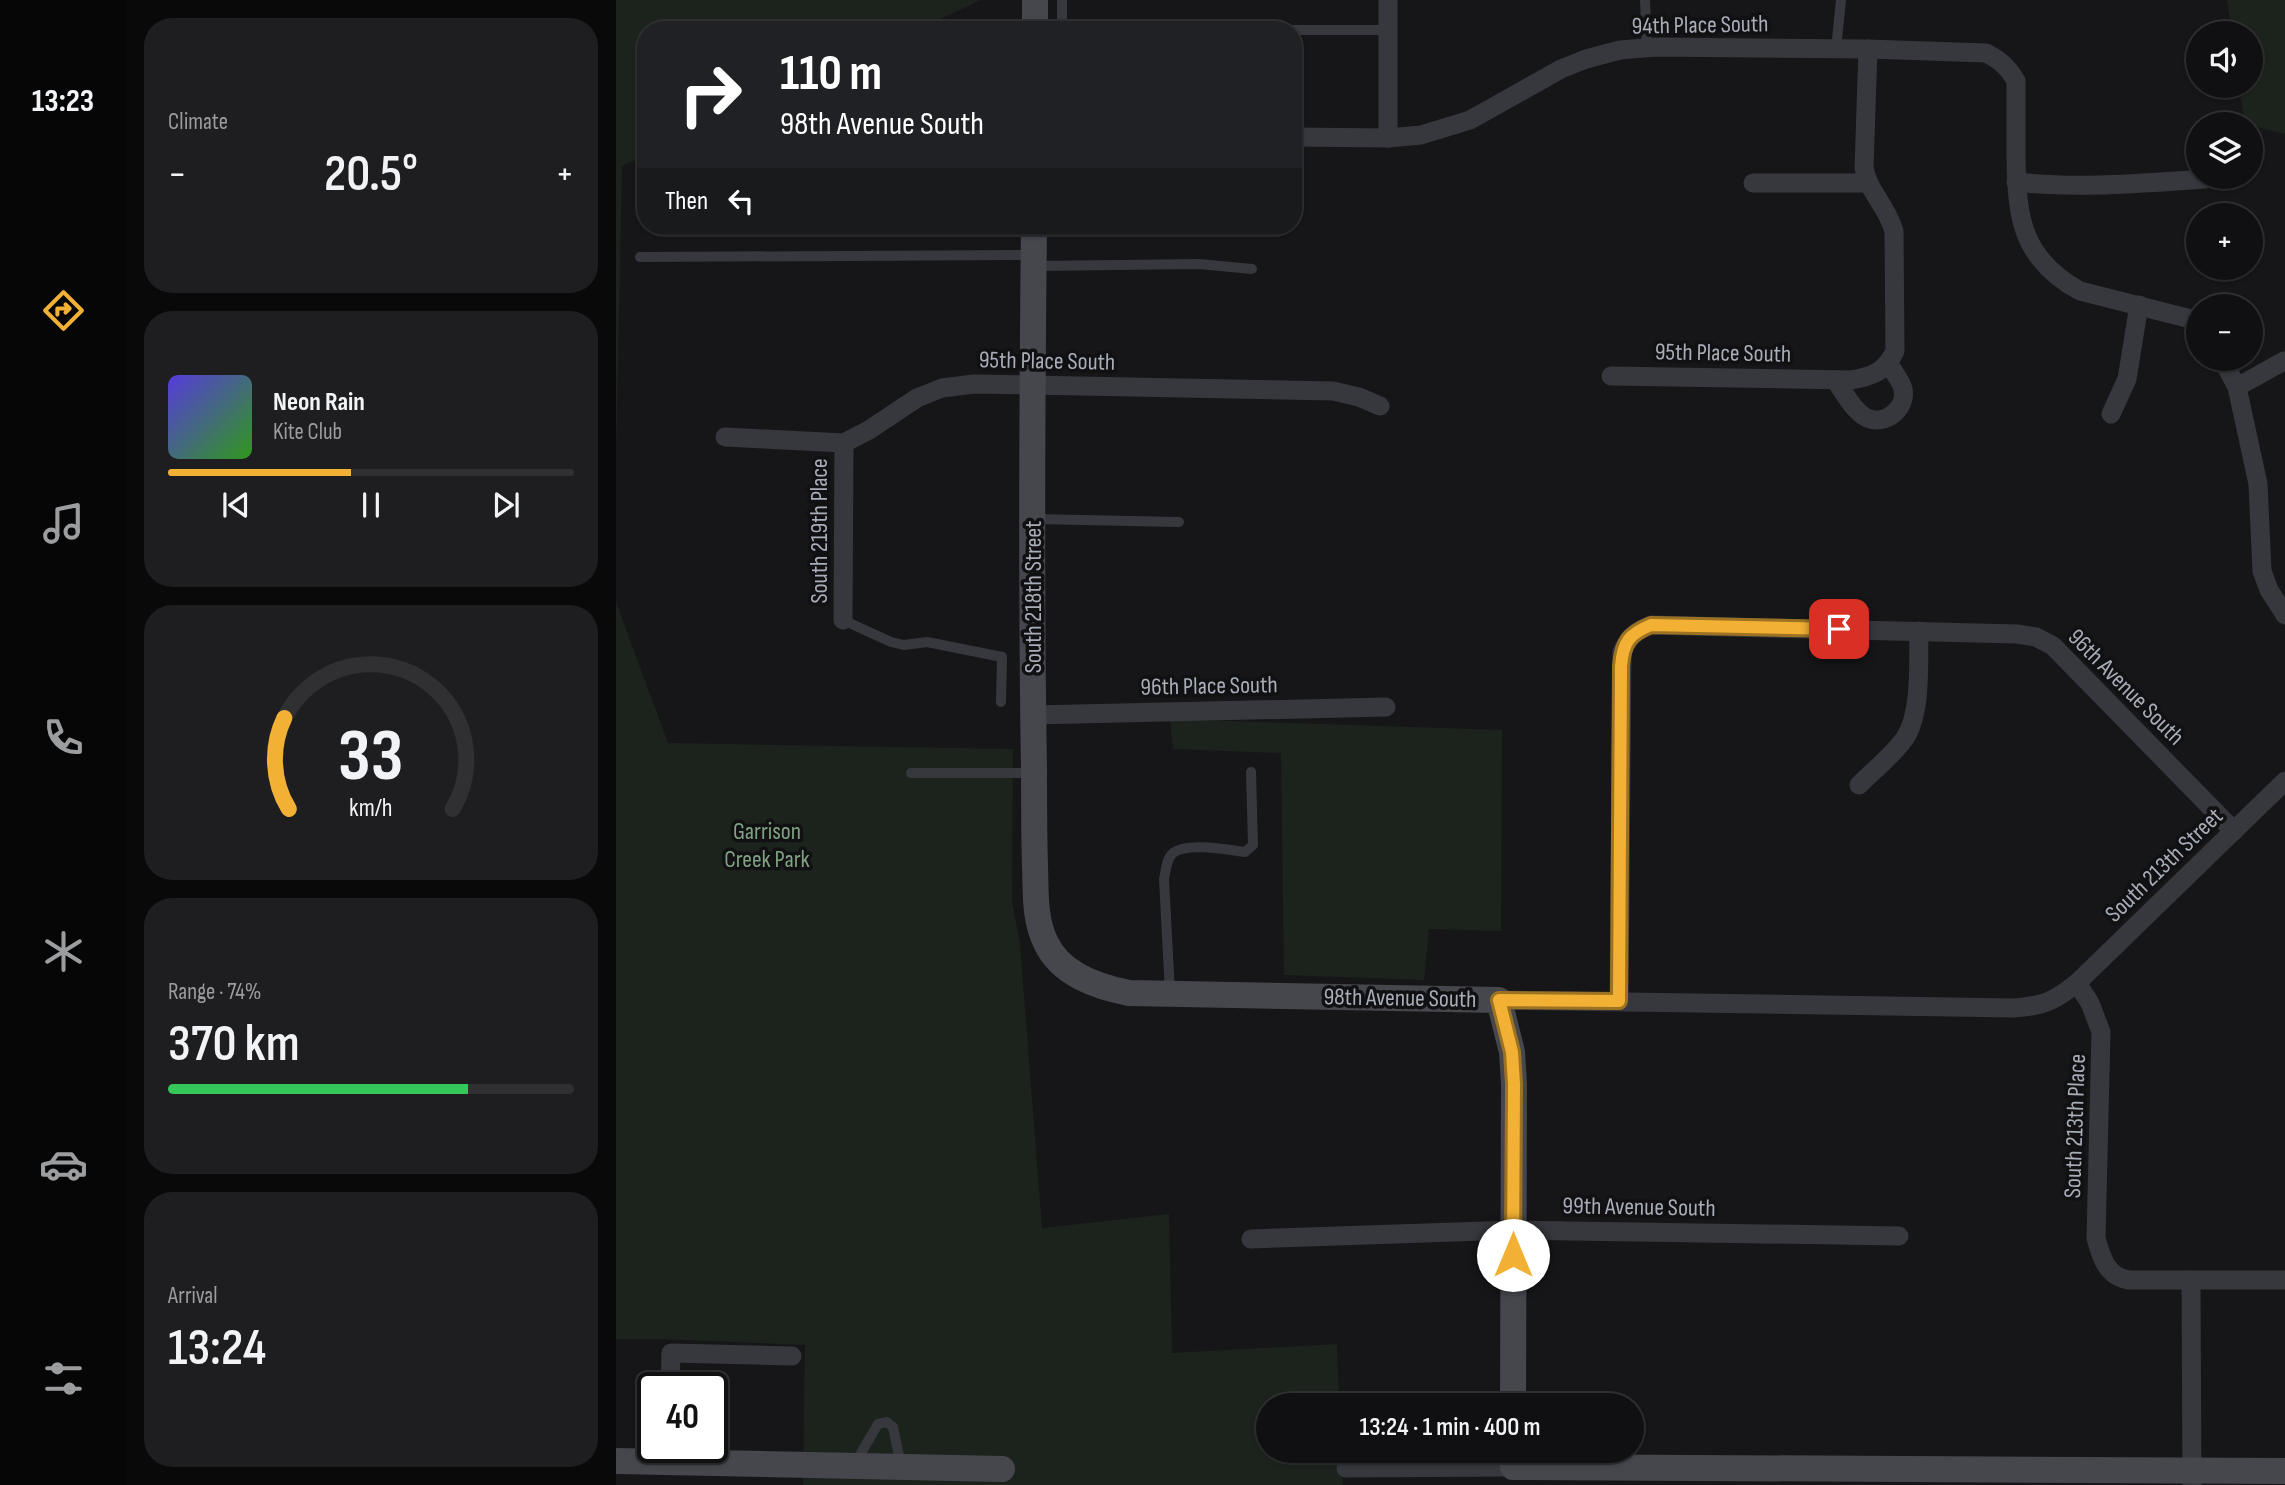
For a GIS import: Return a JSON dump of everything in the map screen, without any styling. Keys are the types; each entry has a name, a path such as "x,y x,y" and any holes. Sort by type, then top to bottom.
{"street":[{"path":"1035,0 1035,21"},
{"path":"1388,0 1388,138"},
{"path":"1867,49 1864,168 1867,183 1890,216 1894,231 1895,351 1889,364 1868,376 1843,380 1858,412 1874,419 1886,419 1895,414 1903,396 1902,387 1889,364"},
{"name":"94th Place South","path":"1302,137 1388,138 1421,135 1470,120 1536,82 1586,59 1620,50 1867,49 1974,52 1986,53 1999,60 2009,69 2016,81 2016,183"},
{"path":"2186,179 2085,186 2016,183 2022,225 2033,249 2048,269 2064,282 2080,291 2186,318"},
{"path":"1754,183 1867,183"},
{"name":"South 218th Street","path":"1034,235 1033,715 1038,921 1046,945 1060,963"},
{"path":"2111,414 2127,379 2138,305"},
{"path":"2236,387 2285,361"},
{"path":"2228,371 2236,387 2258,484 2262,570 2269,590 2285,615"},
{"name":"95th Place South","path":"1611,376 1843,380"},
{"name":"95th Place South","path":"844,443 869,430 916,398 942,388 974,383 1334,391 1380,406"},
{"path":"725,437 844,443"},
{"name":"South 219th Place","path":"842,620 844,443"},
{"name":"96th Avenue South","path":"1619,1001 1622,652 1636,631 1651,625 2017,634 2036,637 2053,646 2234,831"},
{"path":"1859,785 1903,740 1911,726 1916,704 1919,631"},
{"name":"96th Place South","path":"1033,715 1386,707"},
{"name":"South 213th Street","path":"2077,983 2285,781"},
{"name":"98th Avenue South","path":"1060,963 1081,978 1107,989 1129,993 1470,1000 2014,1008 2037,1007 2058,998 2077,983"},
{"name":"South 213th Place","path":"2077,983 2090,1003 2101,1032 2096,1237 2102,1258 2111,1273 2120,1279 2191,1280"},
{"path":"1470,1000 1487,1026 1502,1059 1514,1124"},
{"path":"1499,1000 1512,1052 1514,1084 1513,1393"},
{"name":"99th Avenue South","path":"1251,1239 1514,1230 1899,1236"},
{"path":"2192,1478 2191,1280 2285,1280"},
{"path":"670,1372 671,1353 792,1356"},
{"path":"616,1461 637,1458"},
{"path":"728,1458 901,1467 965,1477 1002,1469"},
{"path":"1346,1468 1513,1467 2192,1478 2285,1471"}],"lane":[{"path":"1062,0 1062,21"},
{"path":"1645,0 1647,48"},
{"path":"1836,49 1841,0"},
{"path":"1302,30 1388,30"},
{"path":"639,257 1199,264 1252,269"},
{"path":"1032,519 1179,522"},
{"path":"842,620 891,642 904,645 928,642 1002,657 1001,702"},
{"path":"1170,994 1164,879 1167,864 1173,853 1188,848 1245,852 1252,845 1251,772"},
{"path":"911,773 1034,773"},
{"path":"857,1466 860,1453 878,1424 887,1422 893,1427 901,1467"}],"green space":[{"path":"616,0 981,0 936,21 637,21 637,159 622,166 616,456"},
{"path":"2227,0 2285,0 2285,134 2263,128 2263,112 2243,112 2241,98 2263,98 2263,21 2230,21"},
{"name":"Garrison Creek Park","path":"616,602 668,743 1013,749 1012,902 1020,944 1042,1228 1169,1214 1172,1353 1337,1344 1339,1393 1256,1393 1256,1463 1342,1463 1343,1485 803,1485 805,1345 616,1339"},
{"path":"1170,719 1502,730 1501,931 1429,929 1424,980 1284,975 1281,753 1173,749"}],"route":[{"path":"1513,1255 1514,1084 1512,1052 1499,1000 1619,1001 1621,666 1622,652 1627,641 1636,631 1651,625 1839,629"}]}
